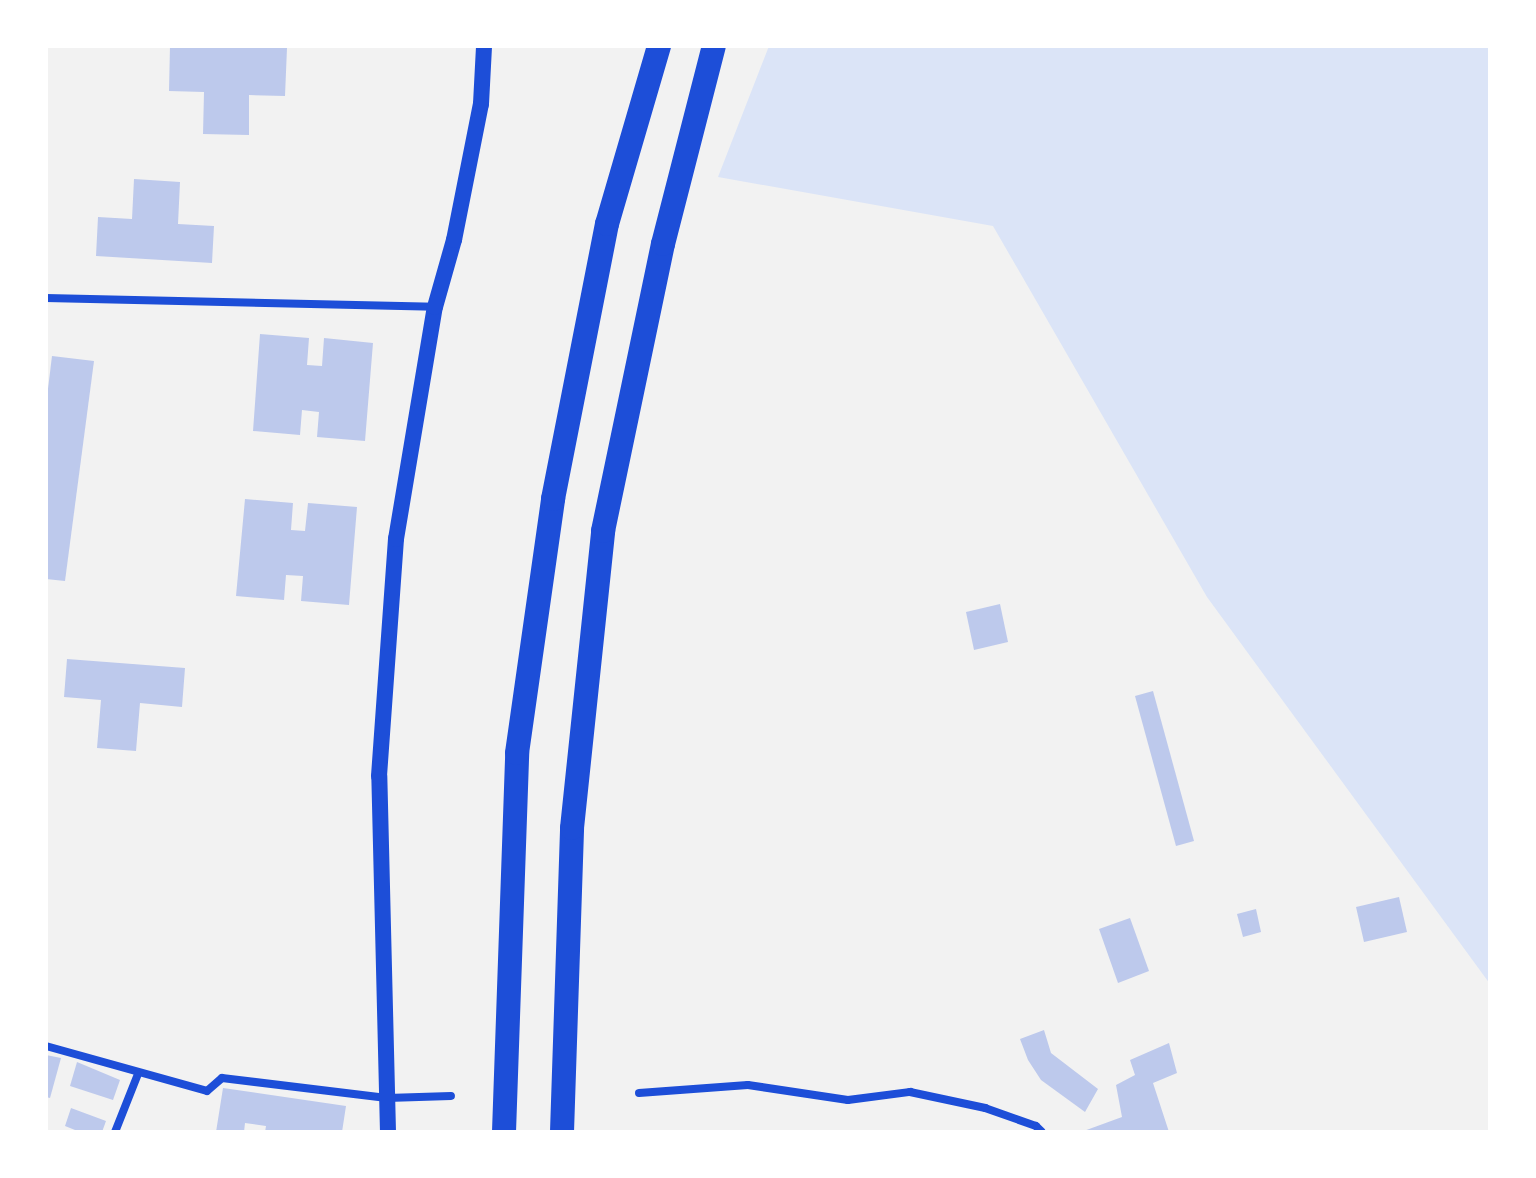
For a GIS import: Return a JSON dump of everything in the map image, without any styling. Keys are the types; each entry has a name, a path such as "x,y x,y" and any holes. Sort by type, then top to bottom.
{"highway":[{"path":"504,1132 517,753 548,529 607,224 659,46"},
{"path":"562,1132 572,828 603,531 663,244 714,46"}],"main road":[{"path":"388,1132 379,776 396,539 435,307 454,240 481,104 484,46"}],"street":[{"path":"46,298 435,307"},
{"path":"46,1046 207,1091 222,1078 387,1098 451,1096"},
{"path":"115,1132 138,1074"},
{"path":"639,1093 748,1085 848,1100 910,1092 985,1108 1036,1126 1042,1132"}],"shaded area":[{"path":"769,46 1490,46 1490,984 1207,597 993,226 718,177"}],"building":[{"path":"170,46 287,48 285,96 249,95 249,135 203,134 204,92 169,91"},
{"path":"134,179 180,182 178,224 214,226 212,263 96,256 98,217 132,219"},
{"path":"260,334 309,338 307,365 322,366 324,338 373,343 365,441 317,437 319,412 302,410 300,435 253,431"},
{"path":"52,356 94,361 65,581 46,579 46,405"},
{"path":"245,499 293,503 291,530 305,531 308,503 357,507 349,605 301,601 303,576 286,575 284,600 236,596"},
{"path":"1000,604 1008,642 974,650 966,612"},
{"path":"67,659 185,668 182,707 140,703 136,751 97,748 101,700 64,697"},
{"path":"1153,691 1194,841 1176,846 1135,696"},
{"path":"1399,897 1407,932 1364,942 1356,907"},
{"path":"1256,909 1261,932 1243,937 1237,914"},
{"path":"1130,918 1149,971 1118,983 1099,929"},
{"path":"1044,1030 1051,1053 1098,1089 1085,1112 1041,1080 1028,1060 1020,1039"},
{"path":"1169,1043 1177,1073 1153,1083 1169,1132 1081,1132 1122,1117 1116,1085 1135,1075 1130,1060"},
{"path":"46,1055 61,1058 50,1098 46,1097"},
{"path":"77,1062 120,1080 113,1100 70,1086"},
{"path":"223,1088 346,1106 342,1132 265,1132 266,1126 245,1123 244,1132 216,1132"},
{"path":"71,1108 106,1121 102,1132 80,1132 65,1126"}]}
